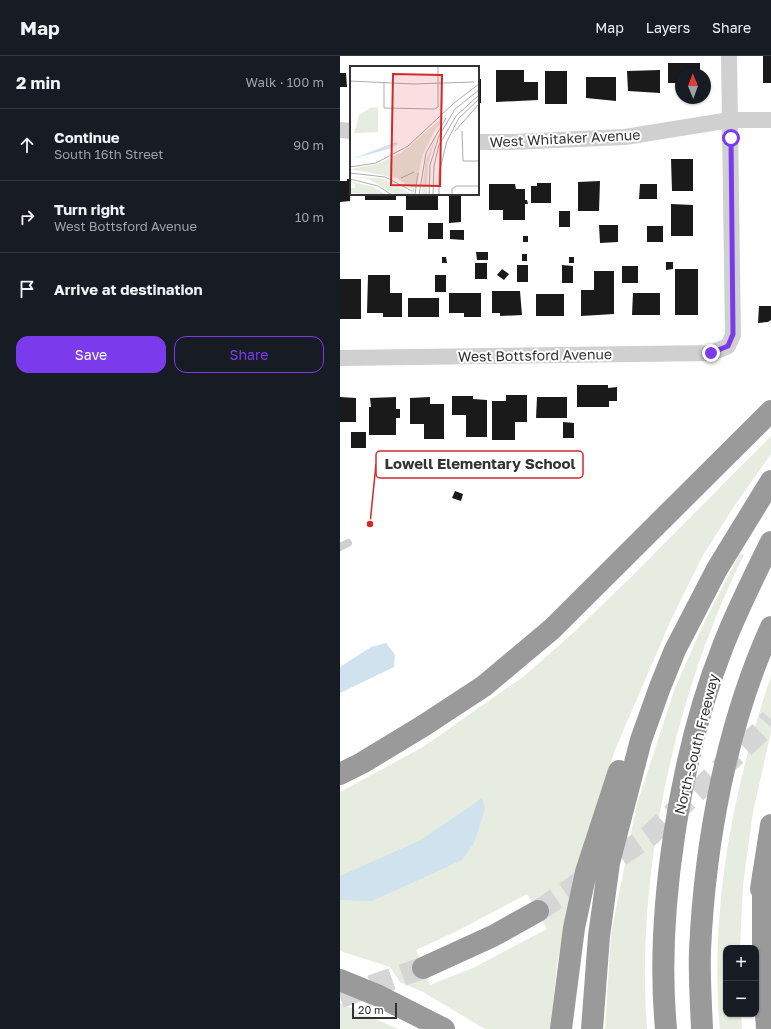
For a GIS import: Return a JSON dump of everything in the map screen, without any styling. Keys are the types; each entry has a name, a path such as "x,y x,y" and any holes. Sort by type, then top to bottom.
{"highway":[{"path":"340,774 362,763 416,731 484,686 552,630 771,411"},
{"path":"592,1029 594,982 609,863 641,740 660,686 675,650 717,570 771,481"},
{"name":"North-South Freeway","path":"666,1029 664,956 666,916 673,846 684,781 701,713 722,647 746,590 771,542"},
{"path":"702,1029 700,951 709,854 729,748 753,668 771,627"},
{"path":"561,1029 574,928 586,872 614,784 627,752 641,740"},
{"path":"755,945 757,914 771,825"},
{"path":"763,875 763,974 767,1029"},
{"path":"423,968 493,936 538,912"},
{"path":"340,980 379,996 444,1029"},
{"path":"755,1017 756,1029"}],"street":[{"path":"729,56 730,120"},
{"name":"West Whitaker Avenue","path":"479,142 625,137 730,120 771,120"},
{"name":"West Bottsford Avenue","path":"340,358 711,353 728,346 733,334 730,120"},
{"path":"340,130 350,131"}],"shaded area":[{"path":"771,436 771,454 733,508 702,557 670,622 615,750 591,822 569,908 557,964 551,1029 485,1029 423,992 400,982 390,967 340,951 340,792 423,747 523,677 573,633 629,579","holes":["527,894 547,929 473,968 430,985 416,950 457,931"]},
{"path":"740,553 744,555 720,608 698,665 680,725 665,786 654,848 647,910 645,970 647,1029 605,1029 611,934 637,804 675,688 704,623"},
{"path":"771,676 771,732 753,812 743,885 740,945 723,945 723,1017 741,1017 742,1029 720,1029 717,984 721,894 735,806 757,719"},
{"path":"340,1003 398,1029 340,1029"}],"water":[{"path":"386,643 395,655 394,667 340,693 340,667 371,647"},
{"path":"482,798 485,809 474,843 462,860 372,901 340,900 340,876 421,840"}],"building":[{"path":"763,56 771,56 771,83 763,83"},
{"path":"668,63 700,63 700,68 675,68 675,83 668,83"},
{"path":"496,70 524,70 524,82 538,82 538,100 496,102"},
{"path":"660,70 660,93 628,91 627,71"},
{"path":"545,71 567,71 567,104 545,104"},
{"path":"340,73 346,73 347,87 340,87"},
{"path":"586,77 616,77 616,101 586,98"},
{"path":"479,79 481,79 481,103 479,103"},
{"path":"671,159 693,159 693,191 672,191"},
{"path":"347,179 350,179 350,201 340,202 340,181 347,181"},
{"path":"600,181 599,211 578,211 578,182"},
{"path":"537,183 551,183 551,203 531,203 531,186 537,186"},
{"path":"489,184 515,184 516,189 525,189 525,200 527,200 528,204 525,204 525,220 503,220 503,210 489,210"},
{"path":"640,184 657,184 657,199 639,199"},
{"path":"365,195 396,195 396,200 365,200"},
{"path":"406,195 438,195 438,210 406,210"},
{"path":"449,195 461,195 461,222 449,223"},
{"path":"671,204 693,205 693,236 671,236"},
{"path":"559,211 570,211 570,227 559,227"},
{"path":"389,216 403,216 403,232 389,232"},
{"path":"428,223 443,223 443,239 428,239"},
{"path":"599,225 618,225 618,242 600,243"},
{"path":"647,226 663,226 663,242 647,242"},
{"path":"450,230 464,230 464,240 450,239"},
{"path":"523,236 528,236 528,242 523,242"},
{"path":"476,252 488,252 488,260 477,260"},
{"path":"522,254 527,254 527,261 522,261"},
{"path":"442,257 446,257 447,263 442,263"},
{"path":"569,257 574,257 574,263 569,263"},
{"path":"666,262 673,262 673,269 666,270"},
{"path":"475,263 487,263 487,279 475,279"},
{"path":"517,265 528,265 528,282 517,282"},
{"path":"562,265 573,266 573,283 562,283"},
{"path":"622,266 638,266 638,283 622,283"},
{"path":"502,269 509,274 504,280 497,275"},
{"path":"675,269 698,269 698,315 675,315"},
{"path":"594,271 614,271 614,314 581,316 581,290 594,290"},
{"path":"368,275 390,275 390,293 402,293 402,317 383,317 383,313 367,313"},
{"path":"435,275 446,275 446,292 435,292"},
{"path":"340,279 361,279 361,319 340,319"},
{"path":"492,291 520,291 522,315 500,316 500,313 492,313"},
{"path":"449,293 481,293 481,317 464,317 464,313 449,313"},
{"path":"633,293 660,293 660,315 632,315"},
{"path":"536,294 564,294 564,316 536,316"},
{"path":"408,298 439,298 439,317 408,317"},
{"path":"759,306 771,306 771,320 768,322 758,323"},
{"path":"577,385 608,385 608,388 617,387 617,401 609,401 609,407 577,407"},
{"path":"506,395 527,395 527,422 515,422 515,440 492,440 492,401 506,401"},
{"path":"452,396 473,396 473,399 487,400 487,437 466,437 466,415 452,415"},
{"path":"340,397 356,398 356,422 340,422"},
{"path":"396,397 396,409 400,409 400,418 396,418 396,435 369,435 369,407 371,407 370,398"},
{"path":"430,397 430,404 444,404 444,439 424,439 424,424 410,424 410,398"},
{"path":"537,397 567,397 567,418 536,418"},
{"path":"563,422 574,423 574,438 563,438"},
{"path":"351,432 366,432 366,448 351,448"},
{"path":"455,491 463,494 461,501 452,498"}],"tunnel":[{"path":"538,911 649,836 760,732 771,719"},
{"path":"340,997 423,968"}],"place":[{"name":"Lowell Elementary School","path":"370,524"}],"route":[{"path":"711,353 728,346 733,334 731,138"}]}
